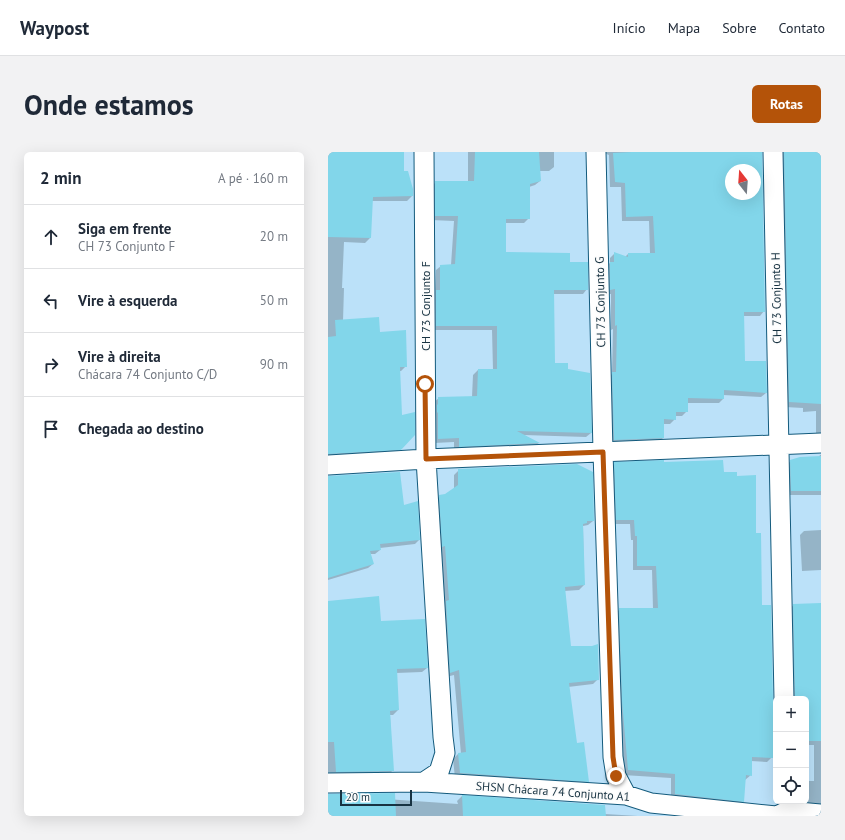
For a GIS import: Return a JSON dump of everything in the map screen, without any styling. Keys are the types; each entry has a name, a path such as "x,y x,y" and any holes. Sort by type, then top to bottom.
{"street":[{"name":"CH 73 Conjunto F","path":"424,152 426,459 445,753 439,772 424,782"},
{"name":"CH 73 Conjunto G","path":"596,152 603,452 613,757 616,776 626,794"},
{"name":"CH 73 Conjunto H","path":"773,152 784,696"},
{"path":"328,465 426,459 821,443"},
{"name":"SHSN Chácara 74 Conjunto A1","path":"328,783 424,782 626,794 651,803 821,814"}],"building":[{"path":"328,152 404,152 404,171 408,171 413,189 413,196 373,197 371,238 328,237"},
{"path":"475,152 539,152 541,181 530,184 530,219 506,219 506,252 570,253 570,262 588,262 588,290 554,290 555,363 568,363 568,369 590,373 592,433 517,431 540,443 459,447 459,438 438,439 438,397 477,396 478,369 497,369 497,326 436,326 436,290 440,290 440,265 455,264 458,216 435,216 435,181 474,181"},
{"path":"762,152 765,312 744,312 745,361 766,361 767,393 724,390 724,399 688,398 688,412 676,412 676,420 664,419 664,438 614,440 612,372 616,372 617,325 615,326 615,289 610,290 610,262 614,262 614,252 628,257 628,253 655,253 653,216 626,217 625,183 615,182 613,153"},
{"path":"784,152 821,152 821,404 789,402"},
{"path":"379,317 380,332 406,330 407,367 400,367 402,415 415,412 415,435 401,450 328,454 328,337 336,336 335,320"},
{"path":"821,456 821,491 791,491 790,460 800,457"},
{"path":"723,460 724,472 737,472 737,476 756,475 756,533 761,533 762,605 771,605 773,758 752,757 752,776 746,775 744,802 675,794 675,774 628,770 622,701 619,608 658,608 656,566 637,566 637,536 635,536 634,520 616,520 614,462"},
{"path":"577,464 593,472 594,521 587,521 587,523 583,524 585,585 565,587 571,646 592,646 598,644 599,680 569,683 577,743 584,742 589,782 460,773 458,753 466,752 459,670 450,673 446,601 449,600 445,546 442,547 439,495 445,494 458,485 458,469"},
{"path":"400,472 404,505 418,501 420,540 380,544 381,550 370,551 374,564 328,578 328,476"},
{"path":"379,596 381,621 425,619 428,668 397,669 399,710 390,711 394,771 336,772 334,742 328,742 328,601"},
{"path":"821,603 821,741 809,741 809,696 795,696 793,604"},
{"path":"395,793 396,816 328,816 328,794"},
{"path":"462,795 605,805 606,816 463,816"}],"route":[{"path":"425,384 426,459 603,452 613,757 616,776"}]}
